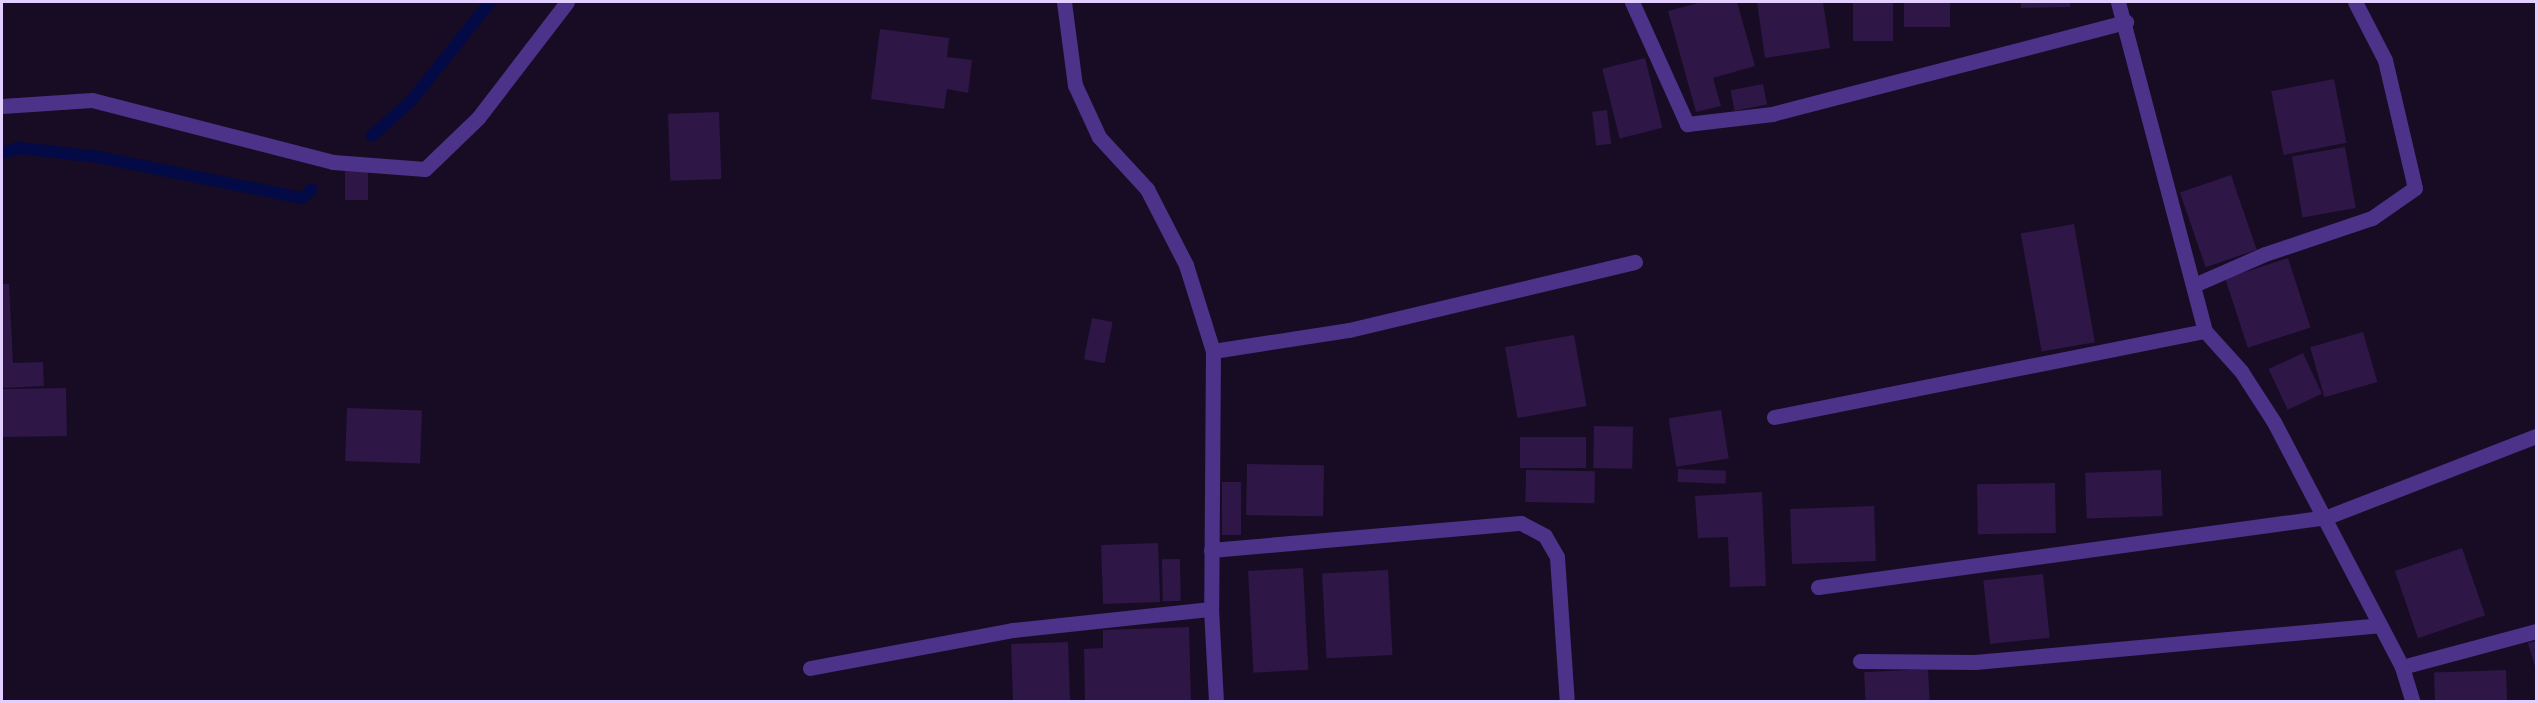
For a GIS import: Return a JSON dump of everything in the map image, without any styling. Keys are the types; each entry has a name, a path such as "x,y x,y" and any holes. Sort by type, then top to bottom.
{"street":[{"path":"2,106 92,100 333,162 425,169 478,118 567,2"},
{"path":"1064,2 1075,86 1100,137 1152,199 1186,265 1213,351 1211,609 1216,702"},
{"path":"1632,2 1687,124 1772,114 2126,22"},
{"path":"2118,2 2126,22 2205,331 2241,371 2327,517 2402,667 2413,702"},
{"path":"2194,285 2265,254 2372,218 2415,188 2385,60 2355,2"},
{"path":"1213,351 1349,330 1635,262"},
{"path":"1774,417 2205,331"},
{"path":"1818,587 2327,517 2536,436"},
{"path":"1211,550 1521,523 1545,536 1557,557 1567,702"},
{"path":"810,668 1013,630 1211,609"},
{"path":"1860,661 1975,662 2379,625"},
{"path":"2402,667 2536,631"}],"building":[{"path":"1702,2 1737,2 1755,66 1713,78 1721,106 1696,112 1668,11"},
{"path":"1757,2 1823,2 1830,48 1765,58"},
{"path":"1853,2 1893,2 1893,41 1853,41"},
{"path":"1904,2 1950,2 1950,27 1904,27"},
{"path":"2021,2 2070,2 2070,7 2021,8"},
{"path":"880,29 949,38 947,57 972,60 968,93 947,89 944,109 871,99"},
{"path":"1645,58 1662,128 1620,139 1602,69"},
{"path":"2334,79 2346,143 2284,155 2271,91"},
{"path":"1763,84 1767,105 1735,111 1731,90"},
{"path":"1607,110 1611,144 1596,146 1592,112"},
{"path":"719,112 721,179 670,181 668,114"},
{"path":"2345,147 2356,208 2303,217 2292,156"},
{"path":"345,168 368,168 368,200 345,200"},
{"path":"2231,175 2257,250 2206,267 2180,193"},
{"path":"2074,224 2095,342 2042,352 2021,233"},
{"path":"2288,258 2311,327 2248,348 2225,278"},
{"path":"2,284 9,284 13,363 43,362 44,386 2,388"},
{"path":"1092,318 1113,322 1105,363 1084,359"},
{"path":"2363,332 2377,382 2324,397 2310,347"},
{"path":"1574,335 1587,406 1518,418 1505,347"},
{"path":"2303,353 2322,394 2288,410 2269,369"},
{"path":"66,388 67,436 3,437 2,389"},
{"path":"347,408 422,411 420,464 345,461"},
{"path":"1721,410 1729,458 1676,467 1669,418"},
{"path":"1594,426 1633,427 1632,469 1593,468"},
{"path":"1520,437 1586,437 1586,468 1520,468"},
{"path":"1247,464 1324,465 1323,516 1246,515"},
{"path":"1678,469 1726,471 1726,484 1678,482"},
{"path":"1526,470 1595,471 1594,503 1525,502"},
{"path":"2161,470 2163,516 2087,519 2085,473"},
{"path":"1222,482 1241,482 1241,535 1222,535"},
{"path":"2055,483 2056,533 1978,534 1977,484"},
{"path":"1762,492 1766,586 1730,587 1728,537 1698,538 1695,496"},
{"path":"1874,506 1876,561 1792,564 1790,509"},
{"path":"1158,543 1160,602 1103,604 1101,545"},
{"path":"2462,548 2485,615 2418,638 2395,571"},
{"path":"1162,559 1180,559 1181,601 1163,601"},
{"path":"1303,568 1308,670 1253,673 1248,571"},
{"path":"1388,570 1392,655 1327,658 1322,573"},
{"path":"2043,574 2050,638 1990,644 1983,580"},
{"path":"1189,627 1191,702 1085,702 1084,649 1103,648 1103,630"},
{"path":"2536,641 2536,670 2528,643"},
{"path":"1068,642 1070,702 1013,702 1011,644"},
{"path":"1928,669 1930,702 1866,702 1864,672"},
{"path":"2506,670 2507,702 2435,702 2434,673"}],"waterway":[{"path":"372,136 411,101 490,2"},
{"path":"2,153 19,148 98,157 302,198 312,189"}]}
